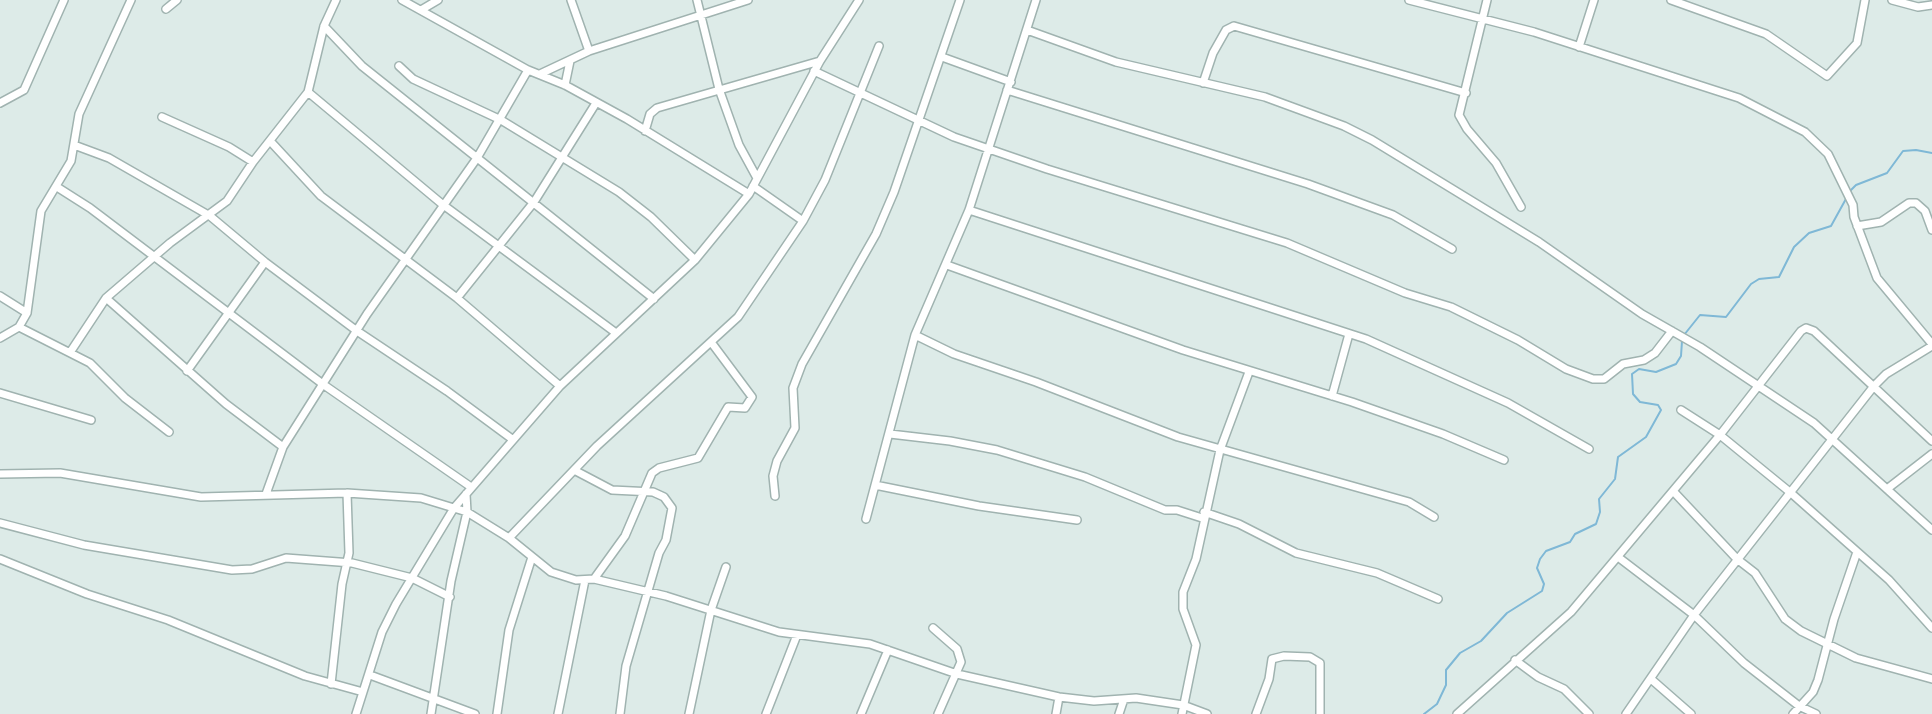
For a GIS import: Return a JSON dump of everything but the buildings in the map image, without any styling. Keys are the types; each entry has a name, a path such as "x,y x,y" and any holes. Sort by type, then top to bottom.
{"street":[{"path":"0,103 24,90 64,0"},
{"path":"0,338 19,327 27,313 41,211 71,161 79,114 131,0"},
{"path":"166,9 177,0"},
{"path":"71,351 106,298 155,256 227,201 253,162 308,92 324,26 336,0"},
{"path":"402,0 528,70 565,85 803,221"},
{"path":"421,10 438,0"},
{"path":"571,0 589,51"},
{"path":"697,0 719,89 739,145 757,177"},
{"path":"540,74 589,51 748,0"},
{"path":"356,714 382,632 454,508 560,386 695,260 751,190 814,71 859,0"},
{"path":"775,496 773,476 777,461 796,428 793,388 802,364 876,234 894,192 960,0"},
{"path":"866,519 915,335 969,210 1036,0"},
{"path":"1409,0 1483,18 1739,98 1805,132 1828,154 1853,205 1857,226 1877,278 1932,345 1886,374 1874,386 1694,615 1626,714"},
{"path":"1487,0 1459,115 1496,163 1521,207"},
{"path":"1579,47 1594,0"},
{"path":"1671,0 1766,34 1827,76 1857,43 1865,0"},
{"path":"1892,0 1918,7 1932,5"},
{"path":"324,26 362,66 654,299"},
{"path":"1203,83 1213,53 1226,30 1234,26 1466,93"},
{"path":"1027,30 1116,62 1265,97 1354,131 1539,242 1642,314 1814,423 1932,530"},
{"path":"509,538 574,470 738,317 803,221 825,180 879,46"},
{"path":"942,57 1009,86 1308,184 1393,215 1452,248"},
{"path":"565,85 570,61"},
{"path":"645,131 650,114 657,108 820,61"},
{"path":"399,66 413,79 501,120 565,157 651,217 695,260"},
{"path":"267,494 283,447 442,204 477,158 528,70"},
{"path":"814,71 917,121 990,149 1287,243 1405,293 1451,307 1518,340 1566,369 1593,379 1604,379 1623,364 1644,360 1656,353 1672,331"},
{"path":"308,92 442,204 616,333"},
{"path":"457,298 534,202 565,157 596,103"},
{"path":"162,117 229,147 253,162"},
{"path":"271,142 321,195 457,298 560,386"},
{"path":"74,145 109,158 210,216 265,262 357,331 447,391 512,439"},
{"path":"57,187 155,256 324,385 468,490"},
{"path":"1857,226 1881,222 1909,202 1925,211 1932,230"},
{"path":"969,210 1398,351 1430,370 1476,387 1589,449"},
{"path":"187,371 265,262"},
{"path":"947,265 1089,318 1443,434 1504,460"},
{"path":"0,296 27,313"},
{"path":"106,298 187,371 283,447"},
{"path":"19,327 71,351 106,376 125,398 169,432"},
{"path":"1457,714 1571,612 1720,435 1756,384 1806,328 1814,331 1932,441"},
{"path":"1332,396 1349,334"},
{"path":"915,335 990,368 1220,450 1409,502 1434,517"},
{"path":"594,579 625,536 652,473 659,468 698,458 728,407 745,408 752,397 711,342"},
{"path":"1183,710 1196,645 1183,609 1183,592 1196,559 1203,515 1220,450 1250,372"},
{"path":"0,393 92,420"},
{"path":"1681,410 1720,435 1791,493 1857,552 1932,628"},
{"path":"890,435 950,441 997,450 1085,477 1165,510 1177,510 1239,524 1296,553 1377,573 1438,599"},
{"path":"1887,489 1932,454"},
{"path":"574,470 612,490 627,493 643,490 664,497 672,508 666,540 647,592 626,666 620,714"},
{"path":"0,474 60,473 201,497 347,493 421,498 467,512 509,538 551,572 576,580 594,579 647,592 764,628 797,635 853,640 957,674 1059,697 1094,701 1124,699 1207,714"},
{"path":"875,485 979,506 1077,520"},
{"path":"431,714 467,512 468,490"},
{"path":"1673,491 1737,559 1755,573 1785,619 1856,658 1932,680"},
{"path":"331,684 341,584 347,562 347,493"},
{"path":"0,523 84,545 232,570 252,569 286,558 347,562 412,578 450,597"},
{"path":"1793,714 1813,692 1857,552"},
{"path":"1618,556 1694,615 1744,663 1799,706 1816,714"},
{"path":"497,714 509,630 532,557"},
{"path":"0,559 87,594 168,620 331,684 363,692"},
{"path":"690,714 711,610 726,567"},
{"path":"558,714 585,580"},
{"path":"933,628 957,649 961,662 938,714"},
{"path":"766,714 797,635"},
{"path":"861,714 888,650"},
{"path":"1256,714 1269,679 1272,659 1284,656 1310,657 1320,663 1320,714"},
{"path":"1515,660 1538,677 1564,688 1589,714"},
{"path":"370,675 433,701 475,714"},
{"path":"1651,678 1691,714"},
{"path":"1056,714 1059,697"},
{"path":"1119,714 1124,699"}],"waterway":[{"path":"1849,192 1856,185 1887,173 1903,151 1932,153"},
{"path":"1684,335 1700,315 1726,317 1751,284 1759,279 1779,277 1794,247 1809,233 1831,226 1847,197"},
{"path":"1424,714 1437,704 1446,685 1446,670 1460,653 1481,641 1507,613 1542,591 1544,584 1537,568 1546,551 1570,542 1575,534 1596,524 1600,512 1599,499 1615,479 1618,457 1646,437 1661,410 1658,405 1640,402 1633,394 1632,374 1639,369 1656,372 1676,364 1681,356 1682,341"}]}
